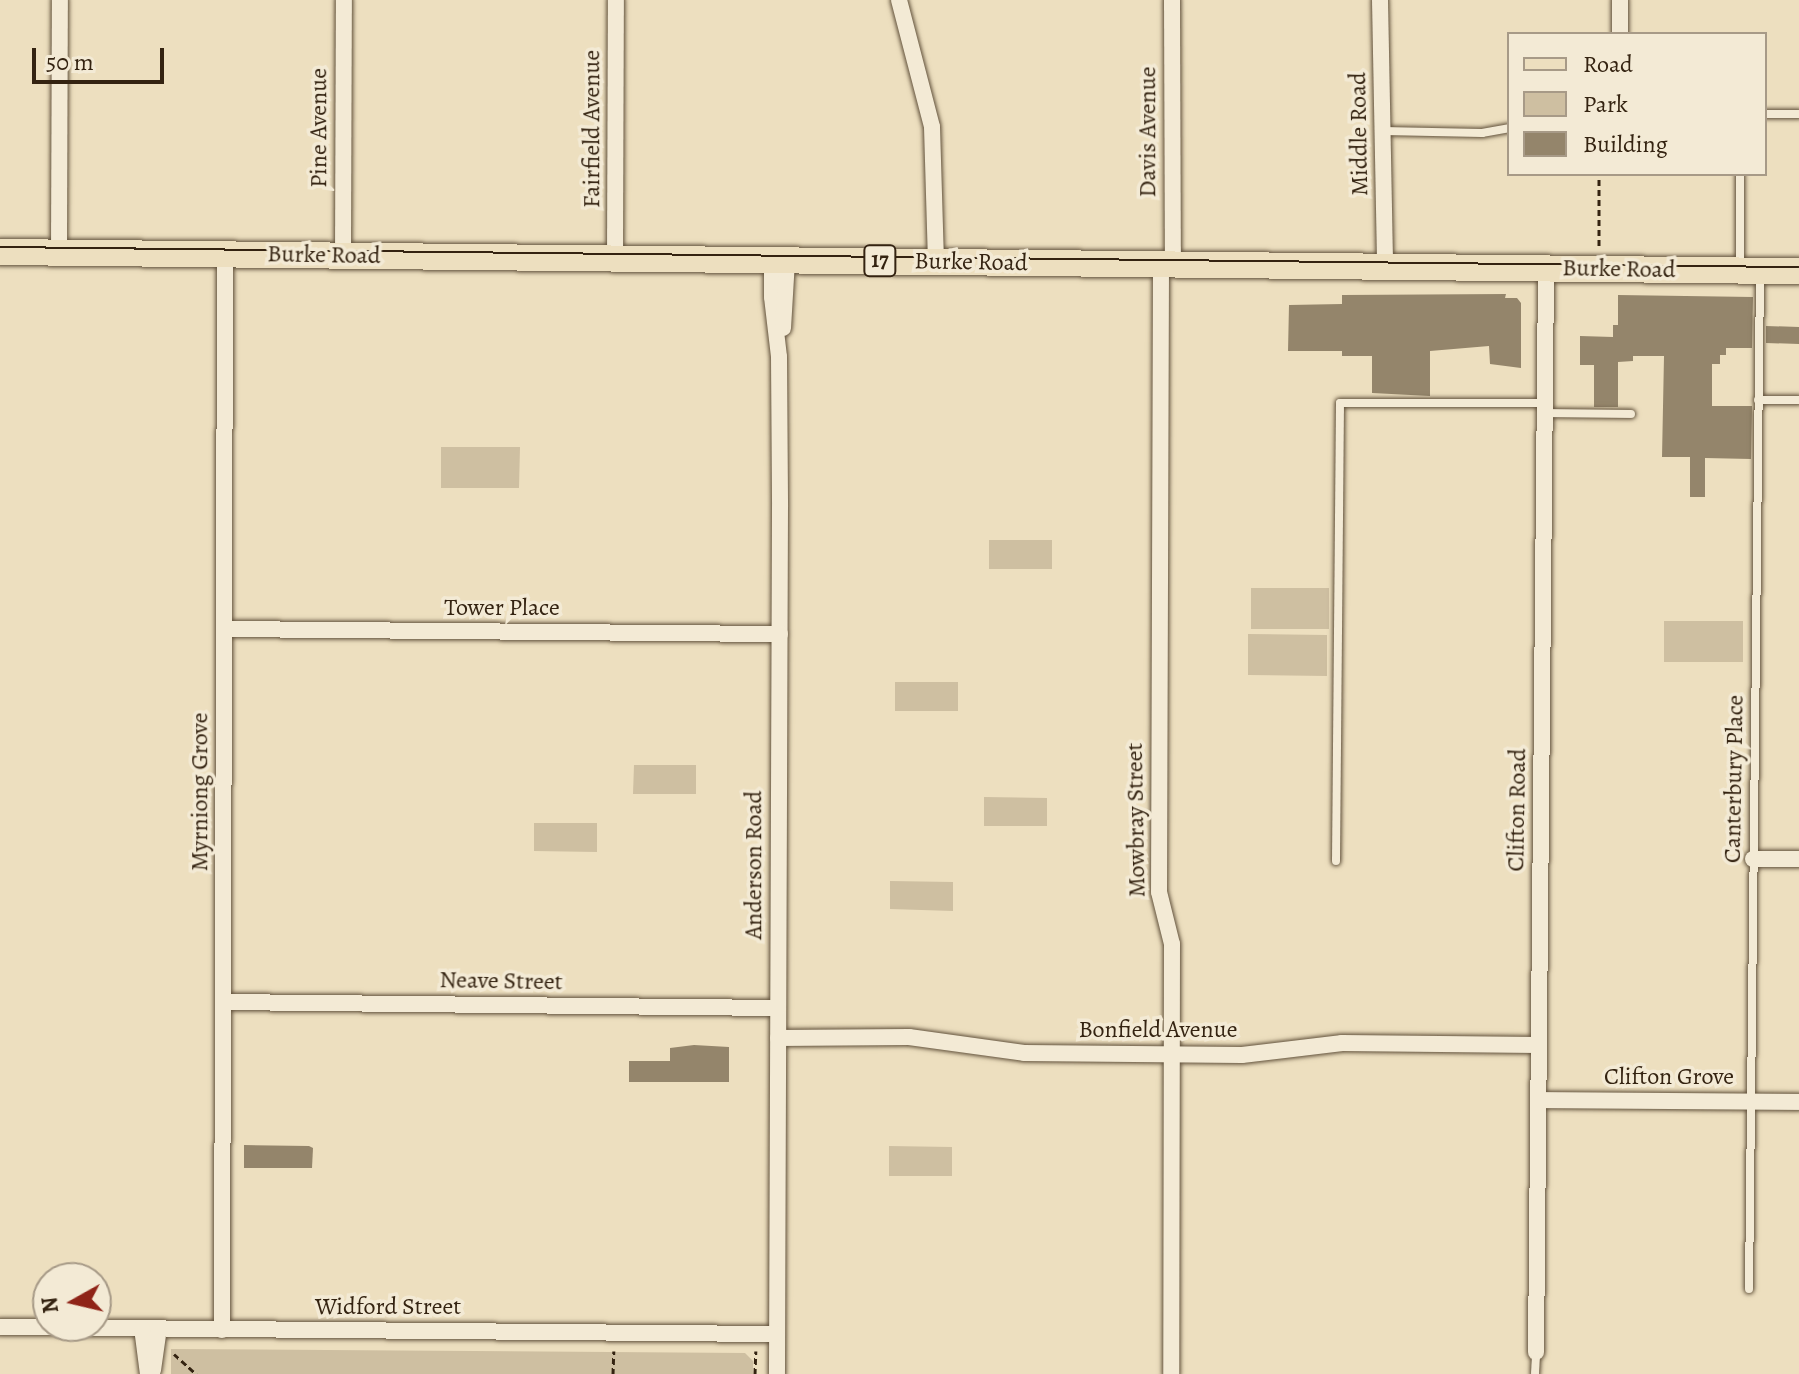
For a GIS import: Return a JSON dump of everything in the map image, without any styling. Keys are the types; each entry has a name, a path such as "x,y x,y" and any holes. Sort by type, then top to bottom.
{"main road":[{"name":"Burke Road","path":"0,252 1799,271"}],"street":[{"path":"59,253 60,0"},
{"name":"Pine Avenue","path":"343,255 344,0"},
{"name":"Fairfield Avenue","path":"615,258 616,0"},
{"path":"899,0 932,127 936,262"},
{"name":"Davis Avenue","path":"1167,265 1172,0"},
{"name":"Middle Road","path":"1380,0 1385,267"},
{"path":"1620,0 1620,32"},
{"name":"Myrniong Grove","path":"222,1330 225,254"},
{"name":"Anderson Road","path":"777,1374 780,260"},
{"name":"Mowbray Street","path":"1167,265 1159,892 1172,944 1171,1374"},
{"name":"Clifton Road","path":"1536,1352 1546,268"},
{"name":"Tower Place","path":"224,629 780,634"},
{"path":"1753,859 1799,859"},
{"name":"Neave Street","path":"223,1002 778,1008"},
{"name":"Bonfield Avenue","path":"778,1038 909,1037 1004,1053 1257,1055 1342,1043 1538,1045"},
{"name":"Clifton Grove","path":"1538,1100 1799,1102"},
{"name":"Widford Street","path":"0,1327 776,1334"},
{"path":"142,1328 150,1374"},
{"path":"150,1374 159,1328"}],"lane":[{"path":"1767,114 1799,114"},
{"path":"1383,131 1482,133 1507,128"},
{"name":"Canterbury Place","path":"1740,176 1758,400 1749,1289"},
{"path":"1758,400 1799,400"},
{"path":"1336,861 1340,403 1545,408 1631,414"},
{"path":"1535,1374 1536,1352"}],"path":[{"path":"1599,176 1599,270"},
{"path":"613,1374 614,1351"},
{"path":"168,1352 196,1374"}],"green space":[{"path":"441,447 520,447 519,488 441,488"},
{"path":"989,540 1052,540 1052,569 989,569"},
{"path":"1251,588 1329,588 1329,629 1251,629"},
{"path":"1664,621 1743,621 1743,662 1664,662"},
{"path":"1248,634 1327,635 1327,676 1248,675"},
{"path":"895,682 958,682 958,711 895,711"},
{"path":"634,765 696,765 696,794 633,794"},
{"path":"984,797 1047,798 1047,826 984,826"},
{"path":"534,823 597,823 597,852 534,851"},
{"path":"890,881 953,882 953,911 890,909"},
{"path":"889,1146 952,1147 952,1176 889,1176"},
{"path":"171,1349 745,1353 753,1361 753,1374 171,1374"}],"building":[{"path":"1506,294 1505,298 1517,298 1521,303 1521,368 1490,364 1489,346 1430,351 1430,396 1372,393 1372,356 1342,356 1342,351 1288,351 1289,305 1342,304 1342,295"},
{"path":"1618,295 1753,297 1752,348 1726,348 1726,355 1720,355 1720,364 1712,364 1712,406 1752,406 1751,459 1705,458 1705,497 1690,497 1690,457 1662,457 1664,356 1633,356 1633,361 1618,362 1618,407 1594,407 1594,365 1580,365 1580,336 1613,337 1613,325 1618,325"},
{"path":"1766,326 1799,327 1799,344 1766,343"},
{"path":"694,1045 729,1047 729,1082 629,1082 629,1061 670,1061 670,1048"},
{"path":"244,1145 309,1146 313,1148 312,1168 244,1168"}],"tram line":[{"path":"0,247 1799,267"}]}
